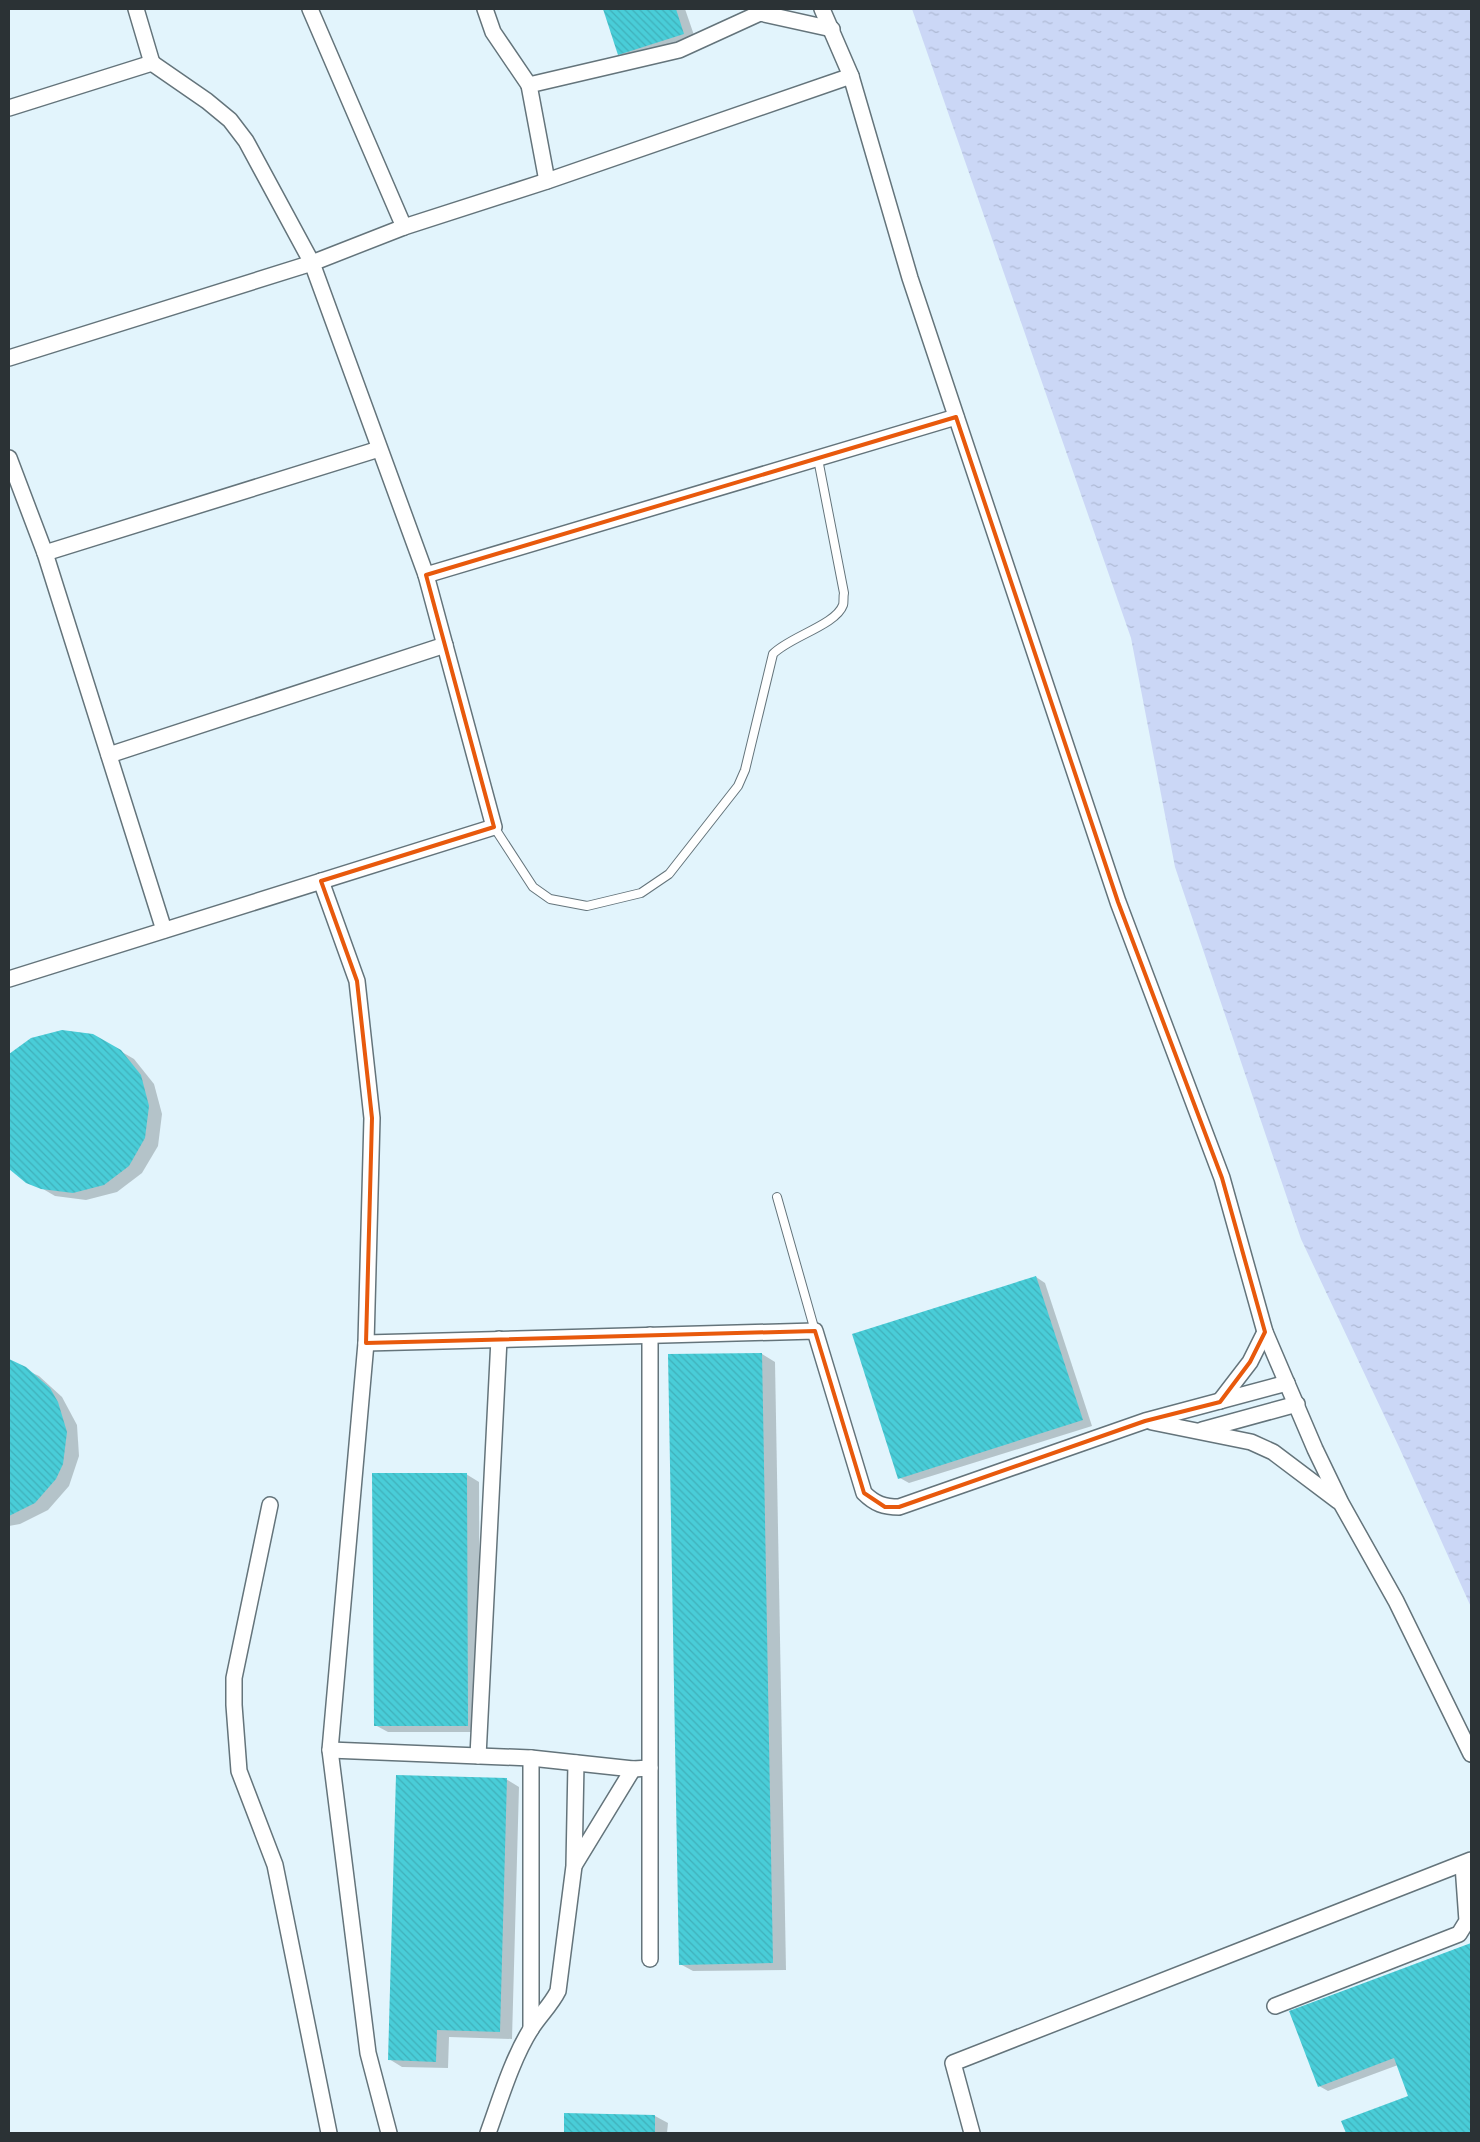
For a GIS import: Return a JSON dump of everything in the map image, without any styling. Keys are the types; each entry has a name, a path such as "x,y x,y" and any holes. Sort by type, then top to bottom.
{"street":[{"path":"9,979 494,827 426,575 312,263 246,141 230,120 208,101 152,63 136,9"},
{"path":"310,9 404,227"},
{"path":"485,9 493,32 529,85 547,182"},
{"path":"822,9 851,76 910,278 1118,902 1222,1178 1265,1332 1341,1503 1396,1601 1471,1754"},
{"path":"529,85 679,50 761,11 832,30"},
{"path":"9,108 152,63"},
{"path":"9,358 312,263 404,227 547,182 851,76"},
{"path":"426,575 956,417"},
{"path":"45,553 379,449"},
{"path":"9,458 45,553 164,930"},
{"path":"109,755 444,645"},
{"path":"321,881 357,981 372,1118 366,1343 330,1750 368,2052 389,2133"},
{"path":"366,1343 815,1331 864,1493 873,1502 885,1507 899,1507 1145,1421 1287,1383"},
{"path":"1220,1402 1250,1362 1265,1332"},
{"path":"650,1335 650,1959"},
{"path":"478,1756 499,1339"},
{"path":"1200,1430 1297,1404"},
{"path":"1145,1421 1200,1430 1251,1442 1273,1452 1341,1503"},
{"path":"270,1505 234,1678 239,1771 275,1865 330,2133"},
{"path":"330,1750 531,1758 633,1769 650,1768"},
{"path":"531,1758 531,2029"},
{"path":"488,2133 506,2082 531,2029 552,2004 558,1991 574,1866 576,1763"},
{"path":"574,1866 633,1769"},
{"path":"972,2133 953,2063 1467,1862 1467,1921 1459,1934 1275,2006"}],"lane":[{"path":"494,827 533,886 550,899 587,906 641,893 669,874 738,786 745,770 773,654 780,646 835,617 843,606 844,594 818,459"},
{"path":"777,1197 815,1331"}],"highlighted area":[{"path":"956,417 1118,902 1222,1178 1265,1332 1250,1362 1220,1402 1145,1421 899,1507 885,1507 864,1493 815,1331 366,1343 372,1118 357,981 321,881 494,827 426,575"}],"water":[{"path":"912,9 1471,9 1471,1607 1399,1447 1301,1239 1175,867 1131,638"}],"building":[{"path":"603,9 676,9 684,34 618,55"},
{"path":"62,1030 93,1034 121,1050 141,1075 149,1106 145,1138 129,1166 104,1185 73,1193 41,1189 26,1183 9,1169 9,1054 31,1038"},
{"path":"1036,1276 1083,1420 898,1479 852,1334"},
{"path":"762,1353 773,1963 679,1965 668,1354"},
{"path":"9,1359 26,1367 50,1388 58,1402 67,1432 63,1464 56,1479 35,1503 9,1516"},
{"path":"372,1473 467,1473 468,1726 374,1726"},
{"path":"396,1775 507,1778 500,2032 437,2030 436,2062 388,2060"},
{"path":"1471,1943 1471,2133 1346,2133 1341,2121 1408,2096 1394,2058 1318,2087 1289,2011"},
{"path":"564,2113 655,2115 655,2133 564,2133"}]}
